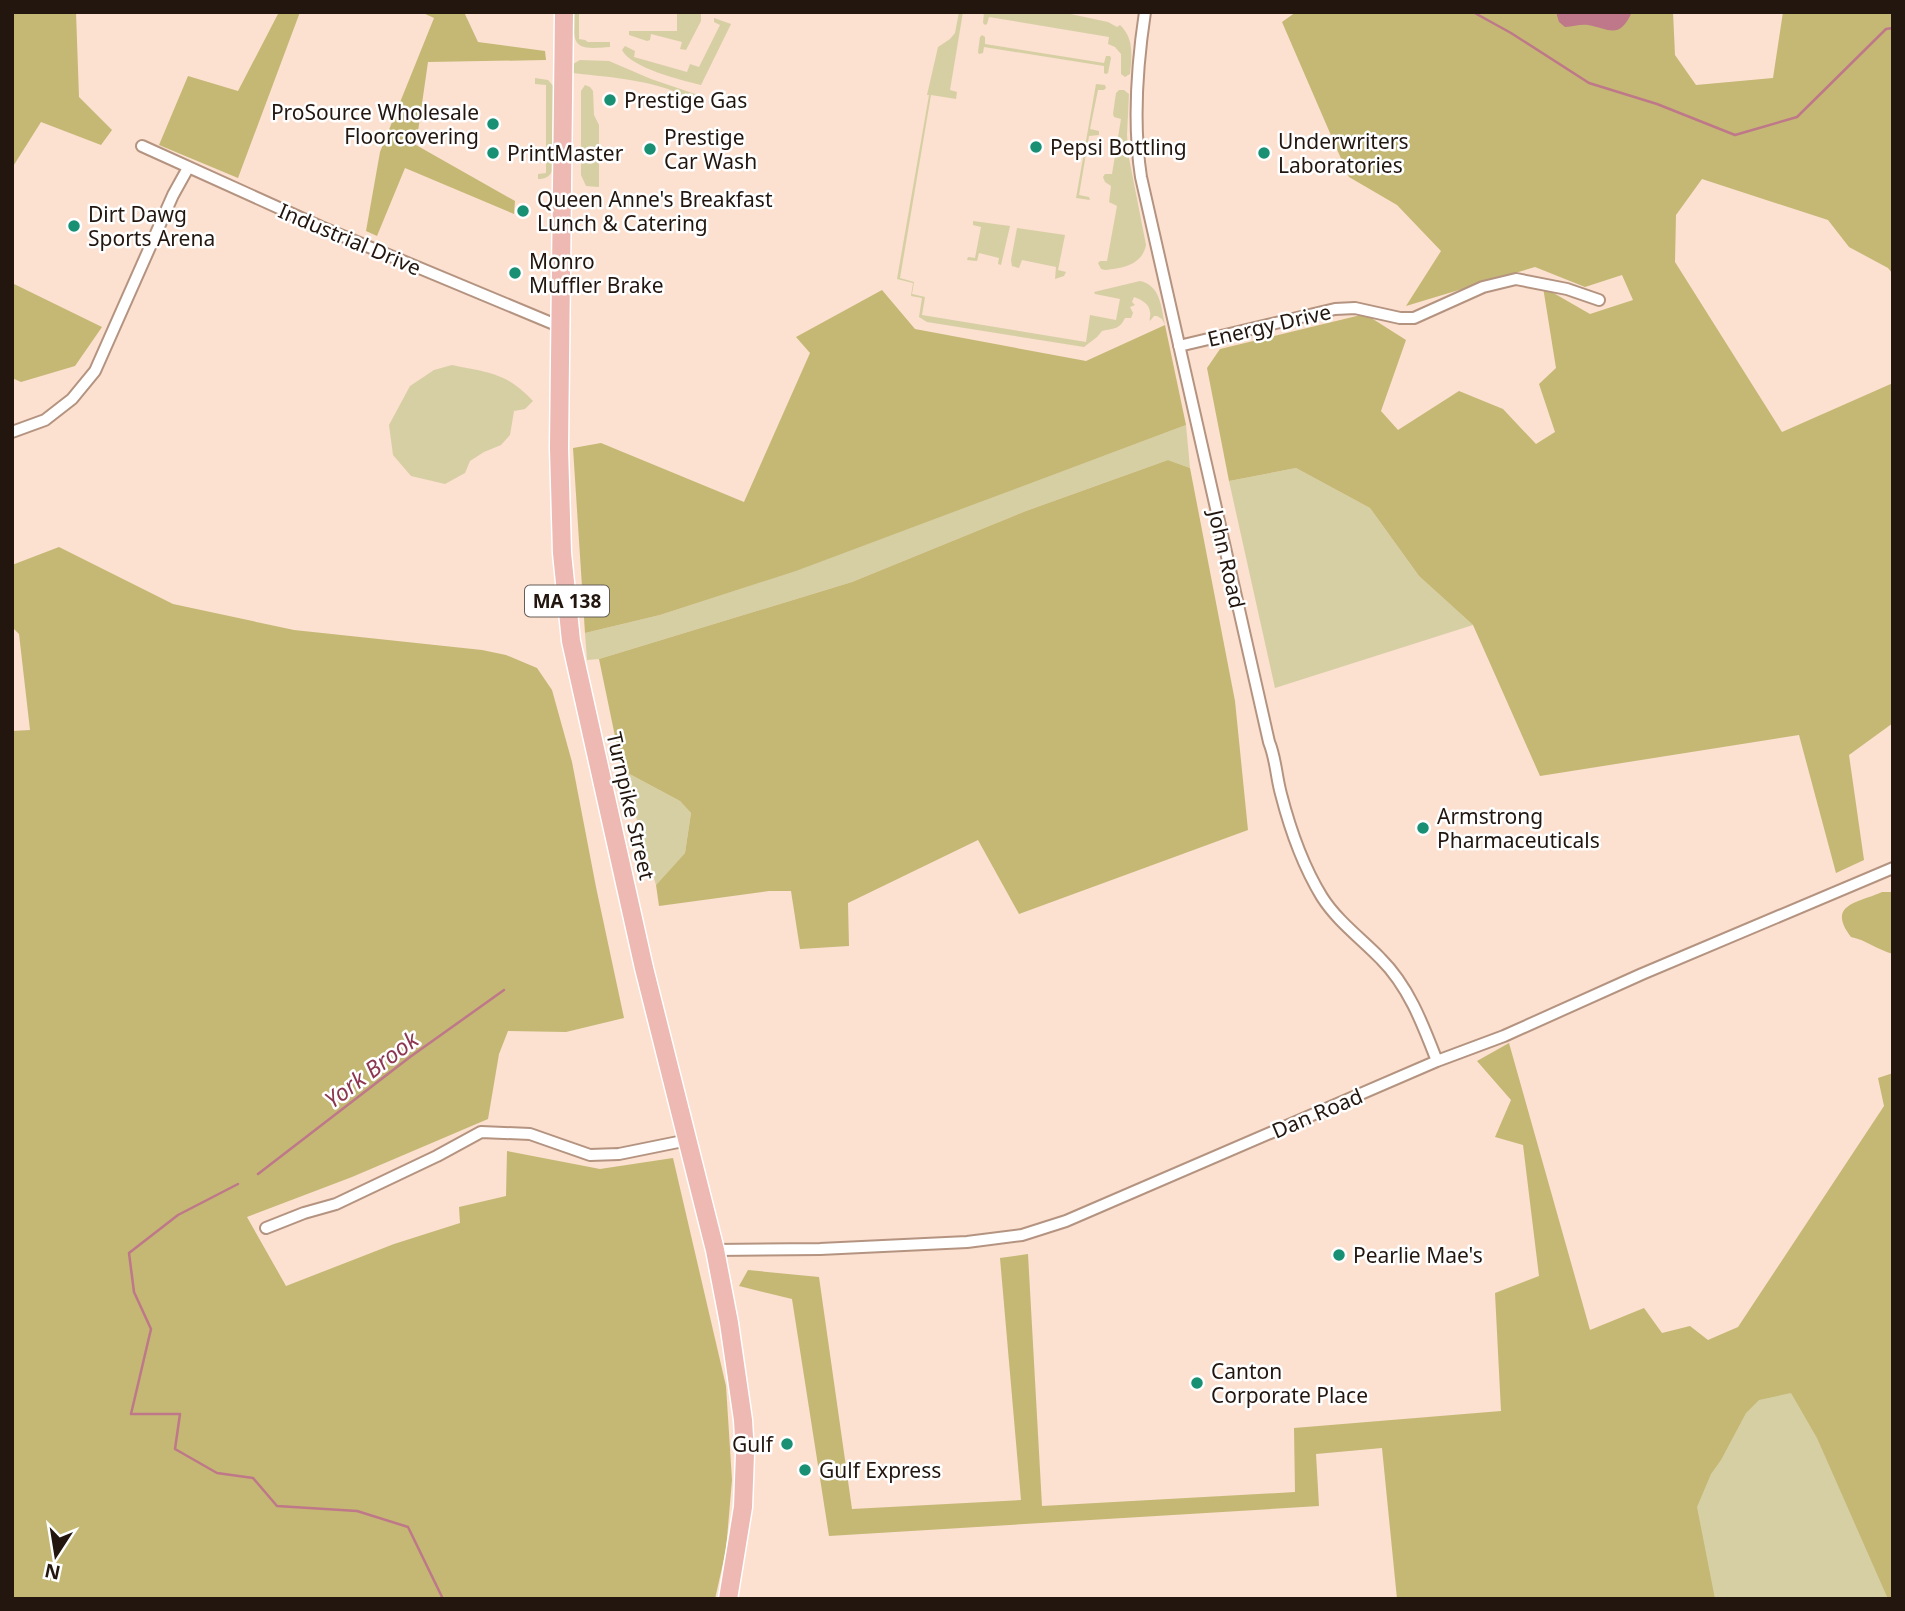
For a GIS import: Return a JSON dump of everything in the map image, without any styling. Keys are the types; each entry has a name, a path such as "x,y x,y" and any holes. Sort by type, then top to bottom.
{"main road":[{"name":"Turnpike Street","path":"564,12 559,391 562,553 571,650 724,1295 743,1420 744,1454 743,1507 728,1599"}],"street":[{"path":"1144,12 1158,12"},
{"name":"John Road","path":"1144,12 1137,121 1137,151 1141,177 1291,830 1322,897 1336,916 1383,960 1401,983 1419,1016 1437,1061"},
{"name":"Industrial Drive","path":"142,146 430,274 561,327"},
{"path":"12,432 45,420 72,398 96,371 173,195 188,168"},
{"name":"Energy Drive","path":"1179,346 1335,309 1355,308 1400,318 1414,318 1477,289 1512,279 1567,289 1599,300"},
{"name":"Dan Road","path":"715,1251 967,1242 1022,1235 1066,1221 1893,868"},
{"path":"267,1228 336,1204 481,1132 530,1134 590,1155 618,1154 688,1140"}],"shaded area":[{"path":"12,12 76,12 79,97 112,130 101,145 41,122 12,168"},
{"path":"279,12 300,12 238,178 159,145 188,76 238,91"},
{"path":"421,12 464,12 478,42 545,51 546,60 428,62 416,145 515,201 514,214 405,168 377,236 366,231 380,152 434,18"},
{"path":"573,12 579,12 579,39 588,42 610,42 610,47 589,48 578,44 574,33"},
{"path":"677,12 701,14 701,21 686,50 680,49 682,42 651,34 650,40 647,41 629,35 629,31 677,31"},
{"path":"959,12 963,12 950,90 957,92 956,99 931,95 900,278 914,282 912,294 925,297 922,315 1086,342 1090,315 1116,320 1120,299 1094,292 1140,281 1156,292 1165,325 1157,316 1150,321 1148,307 1134,297 1132,302 1135,305 1130,307 1133,313 1131,318 1125,318 1116,328 1102,331 1084,347 927,322 919,317 922,298 911,296 913,283 897,279 927,95 938,47 955,33"},
{"path":"984,12 1061,12 1108,22 1117,27 1120,25 1130,41 1130,74 1125,77 1121,74 1121,54 1108,44 1109,37 989,17 985,25"},
{"path":"1296,12 1673,12 1675,55 1696,85 1773,78 1783,12 1893,12 1893,274 1888,268 1849,247 1828,220 1702,179 1676,215 1675,262 1782,432 1893,383 1893,723 1849,755 1864,860 1836,873 1799,735 1540,776 1473,625 1419,576 1370,508 1296,468 1229,481 1207,368 1220,349 1365,314 1406,340 1381,411 1398,430 1459,391 1503,409 1536,444 1555,432 1539,384 1556,368 1543,287 1590,314 1633,300 1622,275 1585,287 1535,267 1406,306 1441,251 1397,205 1349,177 1282,22"},
{"path":"1556,12 1632,12 1623,26 1613,31 1588,25 1565,27 1559,22"},
{"path":"714,18 731,24 701,85 646,68 622,50 625,46 635,51 634,57 687,72 690,64 699,67 720,25 714,22"},
{"path":"982,35 985,37 985,44 1104,63 1106,56 1110,56 1108,73 1104,73 1104,66 984,47 983,53 979,54"},
{"path":"580,60 609,61 701,96 699,104 654,85 573,73 573,64"},
{"path":"535,78 548,80 554,87 553,169 549,176 541,179 538,179 538,174 546,173 546,85 535,84"},
{"path":"1096,84 1105,85 1106,88 1098,90 1090,129 1099,131 1099,135 1089,136 1079,195 1089,197 1090,200 1076,198"},
{"path":"585,85 593,91 594,115 599,125 599,187 586,186 581,175 581,91"},
{"path":"1119,90 1129,94 1129,158 1146,245 1136,261 1105,270 1101,269 1098,263 1107,261 1117,206 1109,202 1111,186 1103,177 1105,174 1112,174 1121,119 1113,114 1116,93"},
{"path":"973,221 1010,226 1001,265 998,264 999,258 979,253 977,261 967,260 968,257 975,258 981,227 973,225"},
{"path":"1017,228 1065,235 1058,270 1066,272 1064,276 1055,279 1056,267 1022,260 1019,268 1012,266"},
{"path":"12,283 102,327 75,366 21,382 12,378"},
{"path":"882,290 915,329 1086,361 1165,325 1186,425 796,571 660,615 585,633 573,448 601,443 744,502 810,353 796,337"},
{"path":"452,365 487,372 505,379 533,401 525,409 514,411 510,435 501,445 470,461 465,473 445,484 411,476 393,455 389,425 410,386 434,370"},
{"path":"1186,425 1190,468 1168,460 1026,511 852,582 599,659 587,660 585,633 660,615 795,571"},
{"path":"1168,460 1190,468 1235,701 1248,830 1019,914 978,840 848,903 849,946 800,949 791,891 769,891 659,906 656,885 685,853 691,813 680,801 622,770 599,659 852,582 1026,511"},
{"path":"1296,468 1370,508 1419,576 1473,625 1275,688 1229,481"},
{"path":"59,547 173,604 294,630 482,650 506,655 537,668 552,690 572,762 624,1018 566,1032 508,1031 499,1054 488,1119 352,1177 247,1217 286,1286 394,1244 460,1223 459,1207 506,1196 507,1151 600,1169 673,1158 726,1386 732,1480 726,1550 715,1599 12,1599 12,731 30,730 19,634 12,627 12,565"},
{"path":"622,770 680,801 691,813 685,853 656,885"},
{"path":"1882,892 1893,892 1893,954 1851,937 1842,918 1843,911 1848,906"},
{"path":"1509,1043 1590,1330 1644,1308 1662,1333 1690,1326 1708,1340 1738,1327 1884,1106 1878,1078 1893,1073 1893,1599 1888,1599 1817,1438 1791,1393 1759,1400 1746,1413 1711,1474 1697,1507 1715,1599 1397,1599 1382,1448 1316,1454 1319,1506 829,1536 792,1299 739,1286 748,1270 819,1277 852,1509 1021,1500 1000,1258 1028,1254 1042,1506 1295,1492 1294,1428 1501,1411 1495,1293 1539,1276 1523,1145 1495,1137 1511,1100 1477,1061"},
{"path":"1893,1133 1893,1599 1601,1599"}],"waterway":[{"path":"1473,12 1589,83 1657,104 1735,135 1797,117 1886,29 1893,28"},
{"name":"York Brook","path":"258,1174 410,1057 504,990"},
{"name":"York Brook","path":"238,1184 178,1215 129,1253 134,1292 151,1329 131,1414 180,1414 175,1449 217,1473 253,1478 277,1506 357,1511 408,1527 443,1599"}],"place":[{"name":"Prestige Gas","path":"610,100"},
{"name":"ProSource Wholesale Floorcovering","path":"493,124"},
{"name":"Pepsi Bottling","path":"1036,147"},
{"name":"Prestige Car Wash","path":"650,149"},
{"name":"PrintMaster","path":"493,153"},
{"name":"Underwriters Laboratories","path":"1264,153"},
{"name":"Queen Anne's Breakfast Lunch & Catering","path":"523,211"},
{"name":"Dirt Dawg Sports Arena","path":"74,226"},
{"name":"Monro Muffler Brake","path":"515,273"},
{"name":"Armstrong Pharmaceuticals","path":"1423,828"},
{"name":"Pearlie Mae's","path":"1339,1255"},
{"name":"Canton Corporate Place","path":"1197,1383"},
{"name":"Gulf","path":"787,1444"},
{"name":"Gulf Express","path":"805,1470"}]}
